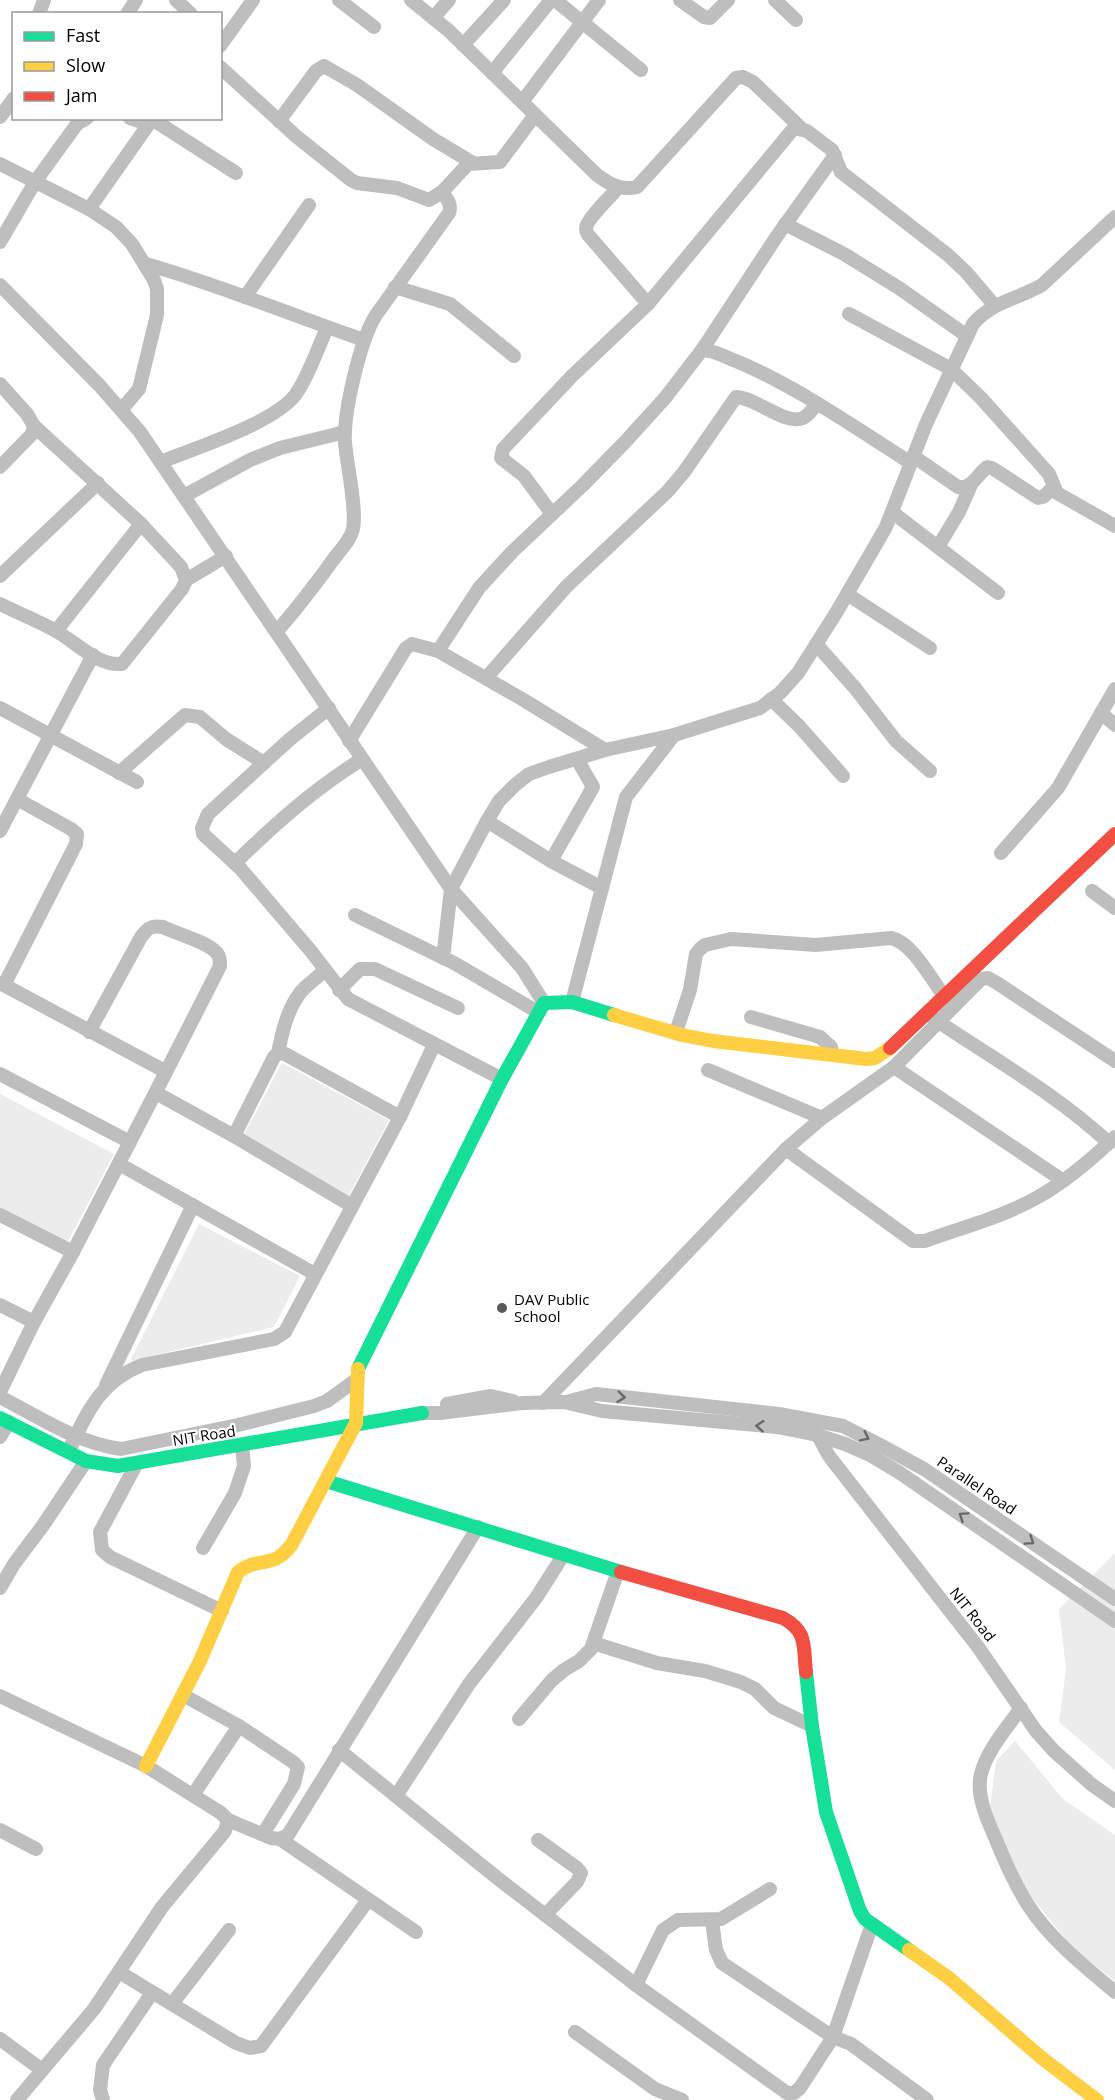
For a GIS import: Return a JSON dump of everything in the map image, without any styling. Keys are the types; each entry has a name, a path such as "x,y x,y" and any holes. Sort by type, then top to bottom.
{"street":[{"path":"222,42 253,0"},
{"path":"339,0 374,27"},
{"path":"411,0 463,45 597,175 618,188 637,187 736,78 743,77 753,82 801,128 825,144 835,155 841,172 948,255 995,306"},
{"path":"433,18 449,0"},
{"path":"463,45 504,0"},
{"path":"492,73 553,0 641,70"},
{"path":"522,102 599,0"},
{"path":"680,0 704,17 710,18 728,0"},
{"path":"777,1 796,20"},
{"path":"279,121 316,71 324,66 357,85 433,139 473,163"},
{"path":"222,69 279,121 357,183 397,188 429,200 442,192 462,169 473,163 500,162 535,115"},
{"path":"0,117 12,101"},
{"path":"0,242 35,183 77,120"},
{"path":"89,208 151,120 236,173"},
{"path":"552,514 524,476 501,458 501,454 572,376 648,304 789,132 794,128 801,128"},
{"path":"438,651 479,588 512,552 583,485 657,407 702,350 785,224 835,155"},
{"path":"0,164 89,208 116,227 146,264 157,289 157,315 139,389 122,409"},
{"path":"618,188 590,221 586,230 648,304"},
{"path":"277,631 303,603 351,535 354,519 345,432 348,406 364,340 369,326 449,213 450,202 442,192"},
{"path":"245,297 309,205"},
{"path":"443,958 451,889 499,801 529,774 605,750 674,735 760,708 798,673 886,527 951,369 973,324 982,312 1042,285 1115,217"},
{"path":"785,224 844,254 899,288 968,336"},
{"path":"146,264 364,340"},
{"path":"0,285 122,409 226,556 451,889 522,968 541,1007"},
{"path":"396,287 450,304 514,356"},
{"path":"849,314 951,369 981,398 1049,474 1062,498 1115,526"},
{"path":"161,462 255,424 289,402 305,378 327,328"},
{"path":"702,350 717,353 754,369 958,487 962,488 971,484"},
{"path":"0,384 27,414 34,426 141,524 181,567 186,580"},
{"path":"486,678 566,587 668,491 684,472 736,397 747,399 783,416 797,419 809,414 816,404"},
{"path":"0,466 32,434 34,426"},
{"path":"184,496 250,460 280,448 345,432"},
{"path":"938,547 959,512 971,484 987,467 1038,498 1043,497 1054,487"},
{"path":"0,576 98,483"},
{"path":"892,512 998,593"},
{"path":"57,631 141,524"},
{"path":"0,604 57,631 112,665 122,664 186,580 226,556"},
{"path":"847,594 930,648"},
{"path":"349,741 406,648 412,644 438,651 605,750"},
{"path":"816,645 855,688 896,741 930,771"},
{"path":"0,831 93,655"},
{"path":"1001,853 1058,788 1115,689"},
{"path":"771,699 799,726 843,776"},
{"path":"0,708 137,782"},
{"path":"329,708 208,814 202,828 206,838 235,864 291,927 339,990 353,1003 502,1079"},
{"path":"1101,713 1115,725"},
{"path":"119,773 185,715 200,717 226,739 264,763"},
{"path":"572,1002 626,797 674,735"},
{"path":"235,864 277,821 324,783 362,759"},
{"path":"551,861 593,787 577,759"},
{"path":"17,799 77,834 76,844 2,984 161,1069 165,1074"},
{"path":"487,821 551,861 602,888"},
{"path":"355,915 541,1007 572,1002 713,1041 866,1059 875,1058 885,1052 1115,834"},
{"path":"1092,891 1115,908"},
{"path":"0,1392 34,1322 156,1093 220,966 220,958 207,946 163,927 149,927 141,937 89,1032"},
{"path":"676,1032 690,990 696,954 705,945 725,940 816,945 898,939 914,954 944,996"},
{"path":"339,990 360,969 375,969 458,1008"},
{"path":"234,1136 278,1053 282,1034 295,1000 325,970"},
{"path":"543,1403 786,1149 822,1118 894,1067 981,979 988,978 1115,1061"},
{"path":"146,1766 200,1661 238,1572 246,1564 272,1561 282,1556 292,1544 326,1481 356,1423 358,1368 502,1079 541,1007"},
{"path":"786,1149 913,1241 925,1241 1010,1210 1037,1197 1112,1140 1017,1071 926,1013"},
{"path":"751,1017 820,1037 831,1047 832,1055"},
{"path":"105,1387 127,1371 142,1365 274,1339 285,1332 400,1117 434,1045"},
{"path":"278,1053 285,1054 400,1117"},
{"path":"894,1067 1062,1180"},
{"path":"708,1070 822,1118"},
{"path":"0,1074 130,1142"},
{"path":"156,1093 352,1206"},
{"path":"119,1164 315,1274"},
{"path":"68,1452 84,1419 105,1387 193,1204"},
{"path":"0,1215 73,1252"},
{"path":"0,1305 34,1322"},
{"path":"0,1397 75,1437 121,1449 314,1406 327,1401 356,1380"},
{"name":"NIT Road","path":"5,1420 86,1461 118,1466 422,1413 441,1405 491,1396 522,1403 543,1403 564,1402 596,1394 779,1413 810,1419 829,1456 978,1647 1036,1731 1054,1751 1091,1784 1115,1801"},
{"name":"NIT Road","path":"564,1402 602,1411 777,1427 817,1435"},
{"name":"Parallel Road","path":"810,1419 843,1426 924,1470 1115,1599"},
{"path":"0,1437 5,1420"},
{"path":"817,1435 870,1455 900,1473 1115,1621"},
{"path":"203,1548 235,1493 244,1466 242,1446"},
{"path":"0,1588 14,1564 86,1461"},
{"path":"137,1463 100,1532 102,1550 110,1557 222,1611"},
{"path":"326,1481 794,1623 802,1635 812,1726 826,1812 860,1911 865,1919 949,1978 1043,2059 1097,2100"},
{"path":"280,1839 288,1835 478,1527"},
{"path":"396,1796 469,1684 536,1598 564,1554"},
{"path":"519,1719 558,1675 589,1653 618,1571"},
{"path":"593,1643 657,1663 705,1671 741,1682 755,1689 774,1708 812,1726"},
{"path":"183,1695 239,1726 298,1767 294,1784 263,1834"},
{"path":"0,1696 146,1766 221,1813 228,1820 280,1839 416,1932"},
{"path":"1021,1708 987,1758 980,1775 979,1792 987,1819 1007,1867 1029,1906 1081,1964 1115,1992"},
{"path":"193,1795 239,1726"},
{"path":"339,1750 636,1985 792,2097 833,2037 872,1924"},
{"path":"17,2100 94,2009 162,1907 225,1831 228,1820"},
{"path":"0,1830 36,1849"},
{"path":"537,1840 581,1873 577,1882 545,1915"},
{"path":"636,1985 652,1947 663,1930 678,1920 721,1919 770,1889"},
{"path":"119,1972 236,2043 250,2048 261,2046 368,1900"},
{"path":"712,1920 716,1950 722,1964 833,2037 851,2044 927,2100"},
{"path":"172,2004 229,1930"},
{"path":"103,2100 100,2078 103,2066 152,1993"},
{"path":"575,2032 655,2089 682,2100"},
{"path":"0,2039 42,2070"}],"shaded area":[{"path":"282,1063 389,1120 348,1197 242,1138"},
{"path":"0,1094 114,1154 66,1245 0,1210"},
{"path":"199,1224 300,1276 274,1327 130,1361"},
{"path":"1115,1553 1115,1770 1059,1722 1066,1669 1059,1609"},
{"path":"1015,1741 1063,1799 1115,1835 1115,1981 1073,1948 1029,1894 1007,1852 990,1807 996,1761"}],"traffic: fast":[{"path":"358,1369 502,1079 544,1003 572,1002 614,1015"},
{"path":"0,1418 86,1461 118,1466 422,1413"},
{"path":"326,1481 621,1572"},
{"path":"806,1672 826,1812 860,1911 865,1919 909,1950"}],"traffic: slow":[{"path":"614,1015 682,1035 713,1041 866,1059 875,1058 890,1048"},
{"path":"146,1766 200,1661 238,1572 253,1564 278,1557 292,1544 356,1423 358,1369"},
{"path":"909,1950 949,1978 1043,2059 1097,2100"}],"traffic: jam":[{"path":"890,1048 1115,834"},
{"path":"621,1572 783,1618 797,1629 803,1640 806,1672"}],"place":[{"name":"DAV Public School","path":"502,1308"}]}
